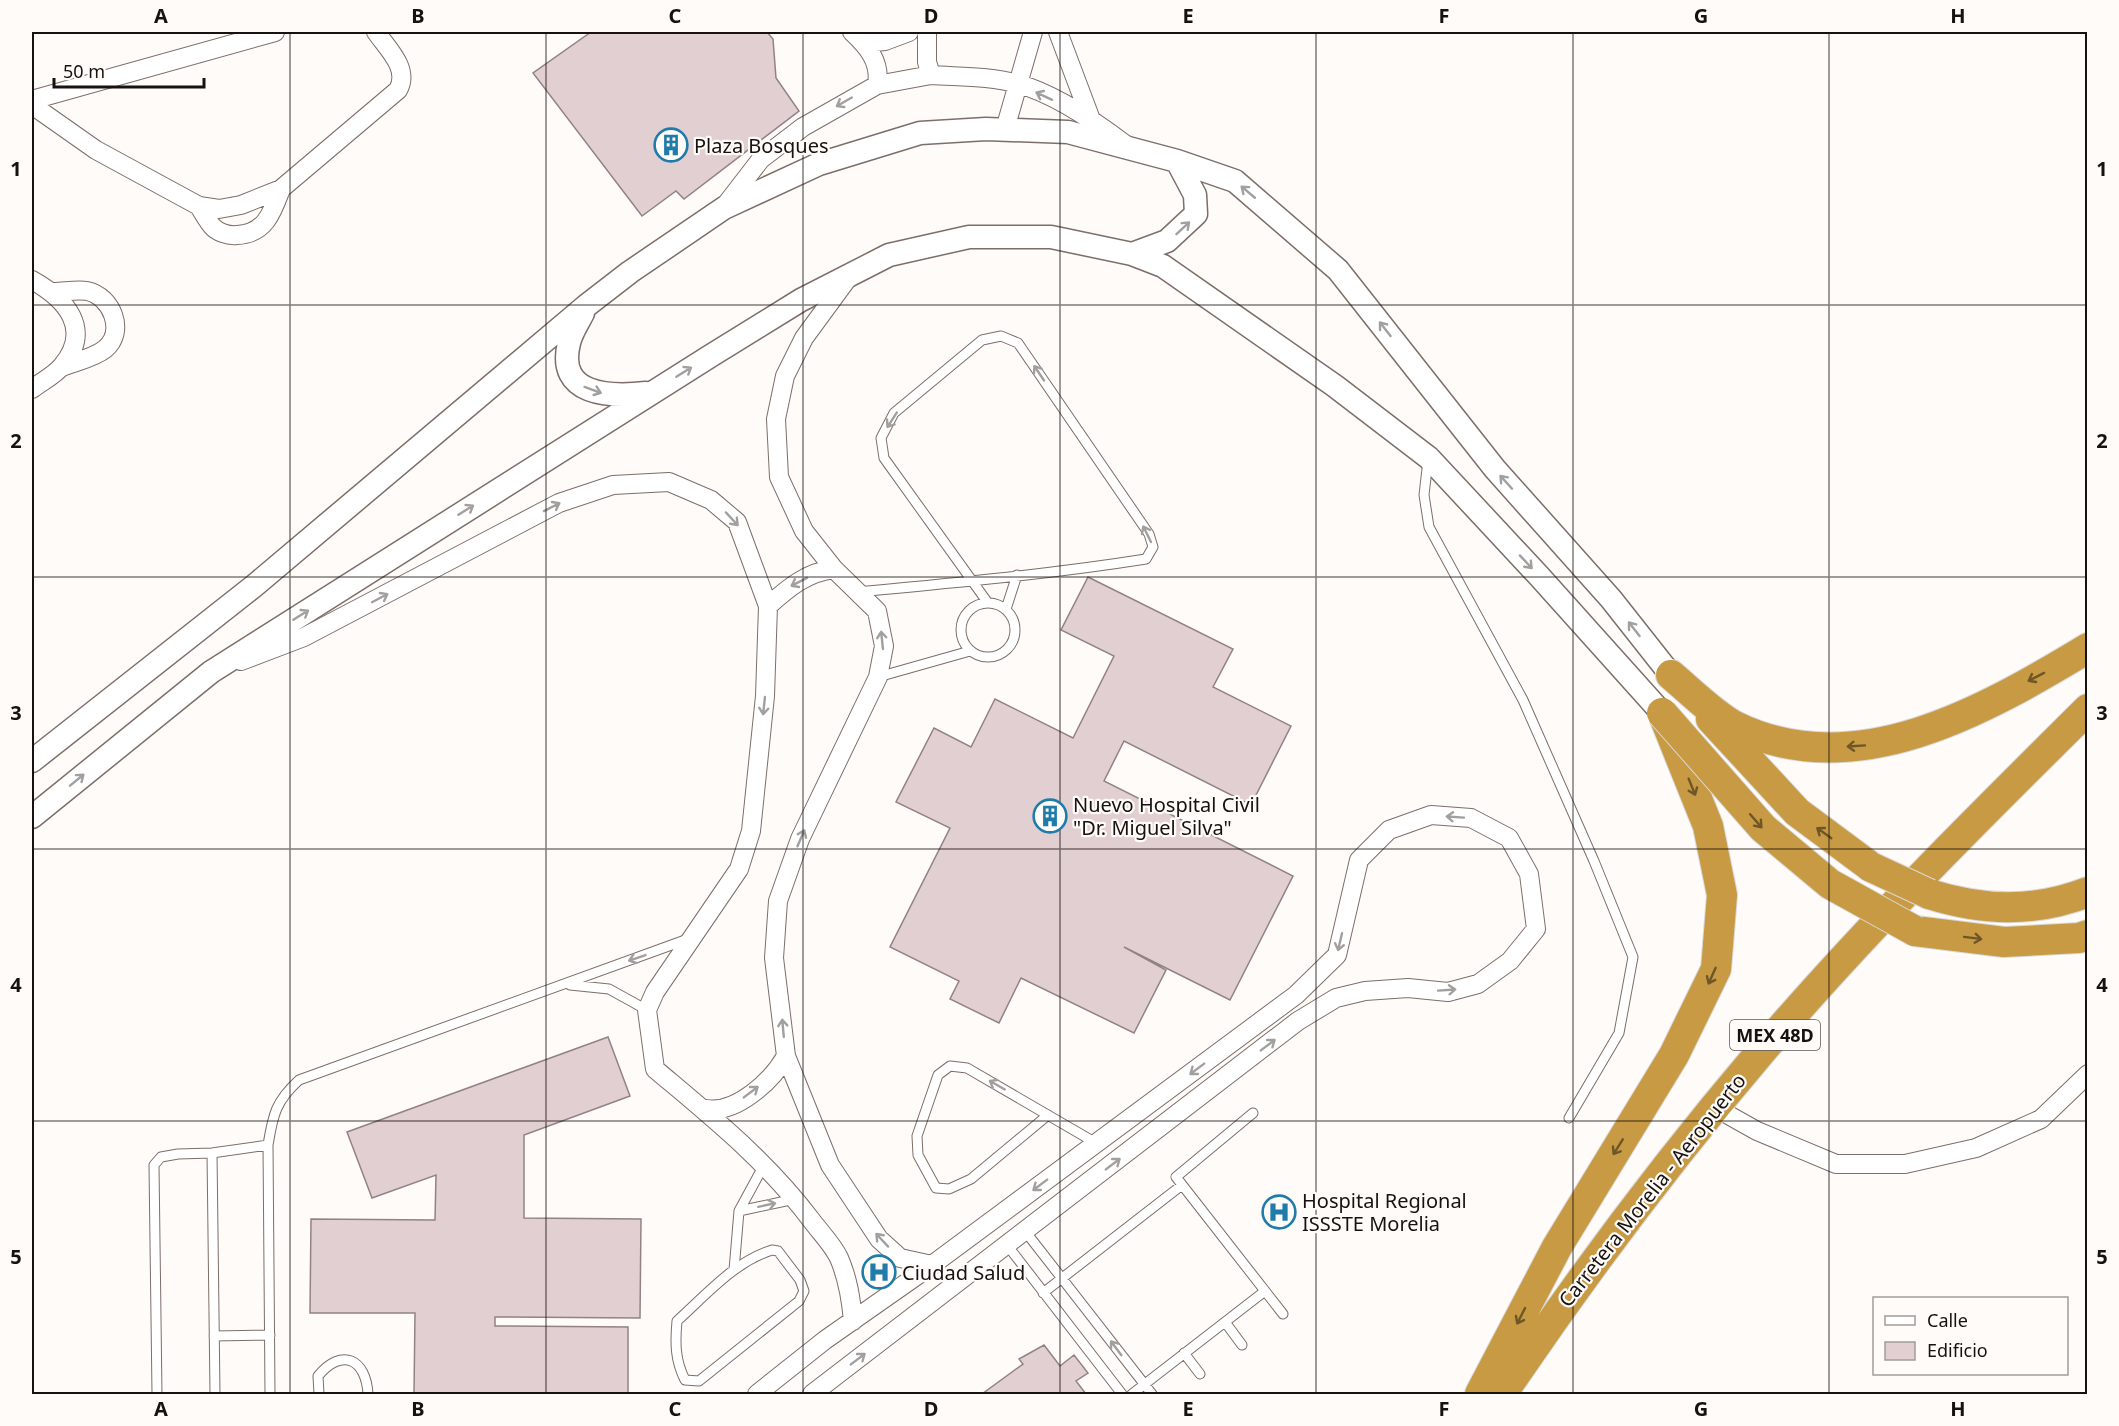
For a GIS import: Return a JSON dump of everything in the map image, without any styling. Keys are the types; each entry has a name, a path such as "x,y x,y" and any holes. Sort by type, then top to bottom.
{"highway":[{"path":"1671,675 1734,725 1783,743 1824,749 1878,744 1949,722 2088,648"},
{"path":"1671,675 1797,812 1872,867 1929,894 1960,904 1995,909 2039,906 2066,901 2088,892"},
{"name":"Carretera Morelia - Aeropuerto","path":"1502,1395 1557,1314 1758,1054 1915,881 2088,709"},
{"path":"1662,713 1762,828 1830,884 1915,931 2004,942 2079,938 2088,935"},
{"path":"1480,1395 1557,1247 1674,1056 1716,969 1722,895 1708,826 1662,713"}],"street":[{"path":"32,100 275,32"},
{"path":"32,105 96,150 199,207 219,209 241,205 281,189 398,90 404,81 403,72 376,32"},
{"path":"858,37 885,41 909,32"},
{"path":"927,32 927,62 931,75"},
{"path":"1005,129 1020,84 1033,32"},
{"path":"1058,32 1090,117"},
{"path":"858,37 879,70 878,85"},
{"path":"724,208 761,159 803,127 878,85 931,75 982,78 1020,84 1090,117 1130,148"},
{"path":"32,761 254,585 586,306 630,272 724,208 819,164 920,133 1005,129 1068,132 1177,161 1234,181 1338,270 1495,469 1611,599 1671,675"},
{"path":"1132,255 1167,241 1196,214 1195,195 1177,161"},
{"path":"199,207 213,228 229,236 249,235 264,226 273,212 281,189"},
{"path":"32,817 211,672 652,392 801,300 852,273 889,255 969,237 1051,237 1132,255 1163,266 1335,386 1429,458 1662,713"},
{"path":"852,273 804,338 784,376 776,419 779,477 804,531 834,569 877,611 884,645 878,677 800,839 778,901 774,958 786,1056 830,1165 879,1239 900,1257 932,1265"},
{"path":"32,280 54,292 70,312 76,329 73,347 62,368"},
{"path":"32,389 62,368 104,349 114,336 116,318 108,305 88,291 54,292"},
{"path":"586,306 569,342 567,361 576,383 593,391 615,396 652,392"},
{"path":"211,672 304,637 559,503 613,485 669,483 711,500 737,522 768,606 765,696 751,831 738,869 655,992 647,1010 655,1069 706,1109 765,1164 795,1198 838,1256 850,1288 853,1321"},
{"path":"768,606 792,585 823,571 834,569"},
{"path":"757,1395 853,1321 932,1265 1296,994 1337,955 1359,860 1389,830 1431,815 1471,818 1509,838 1529,874 1536,929 1510,961 1478,984 1448,992 1408,988 1365,991 1336,999 1298,1021 812,1395"},
{"path":"706,1109 717,1111 750,1095 779,1069 786,1056"},
{"path":"1716,1108 1757,1131 1836,1164 1905,1164 1977,1149 2041,1119 2088,1074"}],"lane":[{"path":"858,592 971,581 1095,567 1146,559 1153,548 1149,534 1018,343 1001,336 982,340 894,413 880,438 884,458 971,581 988,603"},
{"path":"1429,458 1424,495 1429,527 1523,700 1594,861 1633,957 1620,1033 1569,1118"},
{"path":"1006,609 1017,575"},
{"path":"988,603 1006,609 1015,626 1011,644 997,656 978,656 970,651 961,635 964,616 979,604 988,603"},
{"path":"878,677 970,651"},
{"path":"270,1395 268,1145 273,1114 282,1095 300,1080 692,937"},
{"path":"564,985 587,985 609,989 647,1010"},
{"path":"1048,1115 971,1179 950,1189 936,1188 918,1155 917,1136 938,1075 950,1066 967,1068 1048,1115 1096,1143"},
{"path":"1253,1113 1176,1177 1283,1314"},
{"path":"157,1395 154,1165 161,1157 268,1145"},
{"path":"212,1153 215,1395"},
{"path":"734,1270 757,1255 778,1251 800,1280 804,1291 799,1301 699,1381 685,1380 678,1367 674,1346 677,1321 734,1270 739,1211 765,1164"},
{"path":"1043,1293 1182,1185"},
{"path":"739,1211 795,1198"},
{"path":"1025,1231 1152,1395"},
{"path":"1007,1245 1122,1395"},
{"path":"1132,1395 1265,1292"},
{"path":"1225,1322 1242,1345"},
{"path":"214,1336 270,1335"},
{"path":"1184,1353 1200,1374"},
{"path":"319,1395 318,1376 327,1366 336,1361 349,1361 360,1365 367,1377 368,1395"}],"building":[{"name":"Plaza Bosques","path":"591,32 767,32 773,39 776,78 799,111 684,199 676,191 642,216 533,73"},
{"name":"Nuevo Hospital Civil \"Dr. Miguel Silva\"","path":"1088,577 1233,649 1213,687 1291,726 1251,805 1124,741 1104,781 1293,876 1230,1000 1124,947 1166,970 1134,1033 1021,978 999,1023 950,999 959,981 890,947 950,828 896,802 934,728 971,747 995,699 1073,738 1114,656 1061,630"},
{"path":"608,1037 630,1096 524,1135 524,1218 641,1219 640,1318 495,1317 495,1326 628,1327 628,1394 414,1394 415,1313 310,1313 311,1219 435,1220 436,1175 372,1198 347,1132"},
{"path":"1044,1345 1060,1366 1074,1355 1088,1373 1076,1381 1086,1394 982,1394 1023,1364 1019,1359"}],"place":[{"name":"Plaza Bosques","path":"671,145"},
{"name":"Nuevo Hospital Civil \"Dr. Miguel Silva\"","path":"1050,816"},
{"name":"Hospital Regional ISSSTE Morelia","path":"1279,1212"},
{"name":"Ciudad Salud","path":"879,1272"}]}
